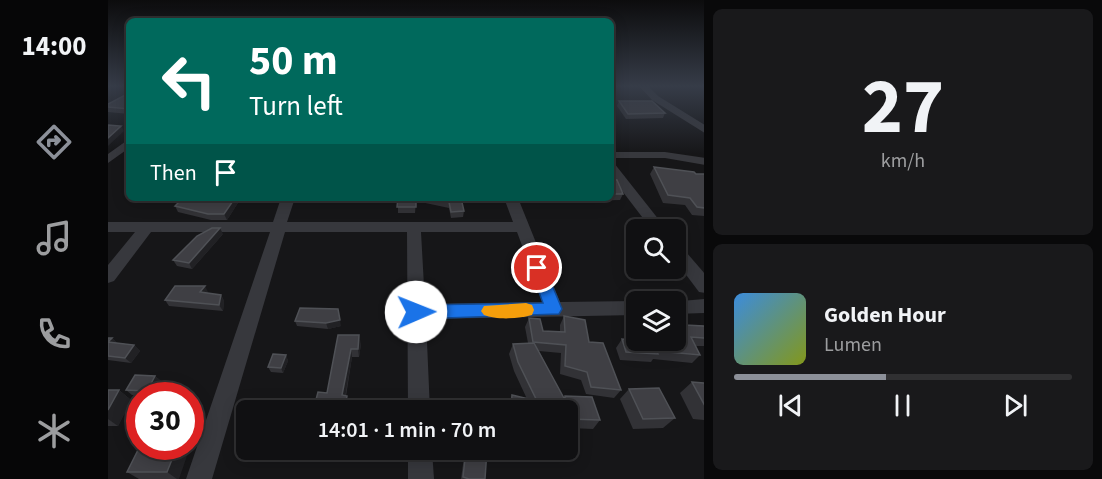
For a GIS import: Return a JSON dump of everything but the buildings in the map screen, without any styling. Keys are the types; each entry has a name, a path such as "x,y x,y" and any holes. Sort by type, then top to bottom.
{"street":[{"path":"673,109 704,129"},
{"path":"109,159 126,145"},
{"path":"614,155 665,155 704,162"},
{"path":"109,159 126,158"},
{"path":"614,171 651,219"},
{"path":"199,479 287,201"},
{"path":"512,201 554,309"},
{"path":"108,227 521,227"},
{"path":"108,277 147,227"},
{"path":"414,228 419,400"},
{"path":"686,263 704,286"},
{"path":"686,307 704,306"},
{"path":"416,312 626,308"},
{"path":"420,460 421,479"}],"slow traffic":[{"path":"490,311 526,310"}],"route":[{"path":"416,312 554,309 537,268"}]}
